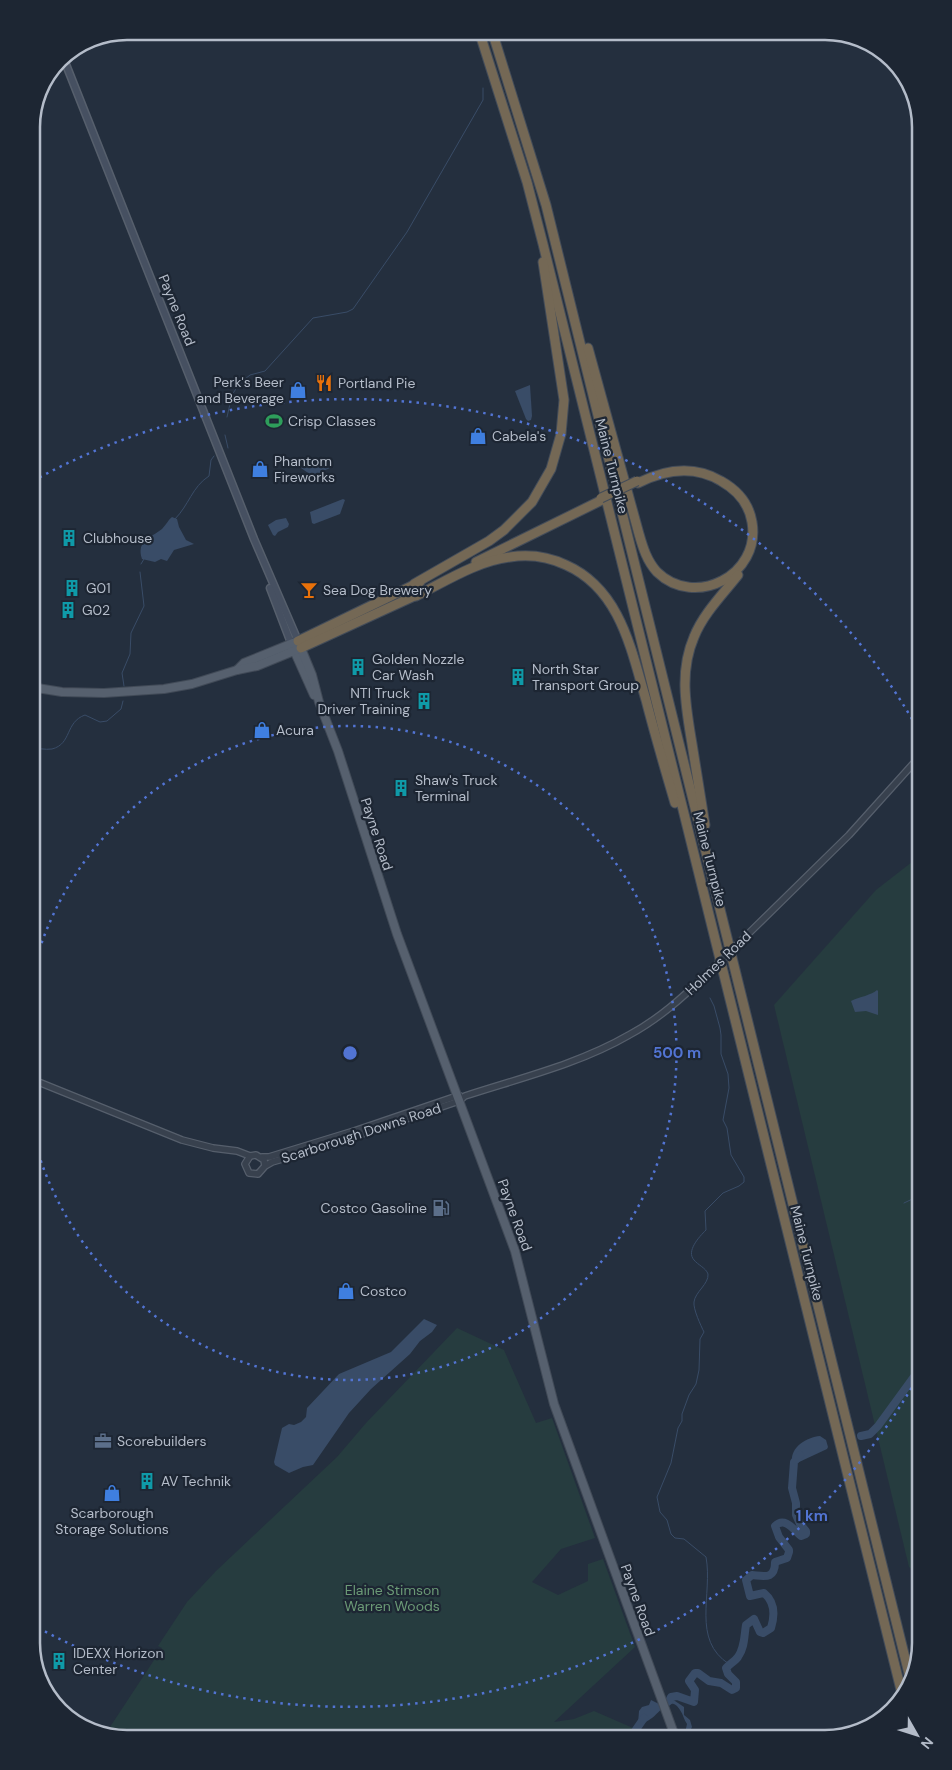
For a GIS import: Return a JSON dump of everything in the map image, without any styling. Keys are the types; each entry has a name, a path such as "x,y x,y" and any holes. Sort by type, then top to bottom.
{"highway":[{"name":"Maine Turnpike","path":"482,40 535,213 900,1686"},
{"name":"Maine Turnpike","path":"495,40 546,205 908,1667"},
{"path":"296,646 414,584 489,541 512,524 538,494 547,478 557,451 563,417 563,391 535,213"},
{"path":"574,317 582,328 645,555 650,564 666,578 684,587 695,588 715,585 729,578 741,567 750,548 753,528 748,508 735,491 714,476 689,470 668,471 638,482"},
{"path":"414,584 463,564 657,472 677,468 708,472 727,481 742,495 755,523 754,544 749,559 699,626 690,645 684,686 713,877"},
{"path":"416,596 488,555 602,499"},
{"path":"296,646 416,596 470,569 490,562 521,556 541,557 561,562 580,572 596,585 615,610 629,643 686,842 708,906"}],"main road":[{"name":"Payne Road","path":"66,66 296,646 312,675 319,702 339,756 396,934 460,1098 515,1251 554,1404 673,1730"},
{"path":"40,688 86,693 133,692 192,684 237,670 244,664 296,646"}],"street":[{"name":"Holmes Road","path":"460,1098 573,1061 606,1047 630,1035 667,1010 707,974 846,838 912,764"},
{"path":"40,1083 182,1140 229,1151 237,1151 250,1156 262,1157 264,1166 258,1174 252,1174 245,1167 246,1161 250,1156"},
{"name":"Scarborough Downs Road","path":"262,1157 269,1157 333,1138 460,1098"},
{"name":"Scarborough Downs Road","path":"264,1166 327,1146 460,1098"},
{"path":"229,1151 246,1161"}],"green space":[{"path":"912,862 912,1570 909,1567 774,1005 876,890"},
{"name":"Elaine Stimson Warren Woods","path":"457,1328 504,1350 536,1423 552,1418 595,1538 561,1549 532,1582 558,1595 588,1581 588,1564 603,1559 635,1647 554,1722 574,1719 594,1711 633,1728 632,1730 121,1730 109,1728 162,1648 158,1646 187,1602 216,1571 337,1457 366,1423"}],"water":[{"path":"530,385 532,416 531,420 528,421 515,391"},
{"path":"298,460 332,467 311,475 301,468"},
{"path":"343,499 345,500 340,514 314,524 312,523 310,512"},
{"path":"172,517 177,519 186,540 194,544 174,550 167,561 161,559 155,562 142,559 141,548 143,544 149,537 162,529"},
{"path":"286,518 289,524 288,527 278,532 275,536 273,535 268,525 276,520"},
{"path":"877,990 878,1015 866,1011 855,1012 851,1001"},
{"path":"424,1319 437,1325 349,1413 313,1465 289,1473 275,1465 274,1462 282,1428 289,1424 294,1425 301,1422 306,1417 307,1408 339,1374 391,1352"},
{"path":"820,1436 826,1440 827,1449 797,1463 792,1462 794,1452 800,1444 810,1438"},
{"path":"672,1699 684,1707 684,1715 690,1720 692,1727 690,1730 686,1730 687,1724 680,1710 673,1704 665,1706 649,1720 638,1724 639,1711 642,1707 649,1705 651,1700 659,1704"}],"waterway":[{"path":"227,417 232,395 239,384 250,375 265,371 313,318 347,312 353,309 407,232 483,100 483,88"},
{"path":"225,435 228,448"},
{"path":"175,519 198,485 209,476 211,460 214,456"},
{"path":"141,564 144,559"},
{"path":"124,686 122,673 130,654 131,633 144,606 140,572"},
{"path":"40,748 52,749 63,743 74,723 85,715 100,722 107,721 121,709 123,701"},
{"path":"710,998 720,1028 721,1054 728,1074 729,1088 723,1120 727,1128 731,1155 744,1177 744,1182 723,1193 705,1211 706,1230 692,1248 694,1260 708,1274 708,1278 694,1302 696,1313 704,1332 700,1339 699,1370 696,1384 689,1395 682,1414 682,1421 678,1428 671,1463 657,1497 660,1512 667,1520 671,1534 675,1538 684,1539 706,1557 707,1629 710,1642 717,1654 729,1664"},
{"path":"904,1203 912,1199"},
{"path":"861,1436 870,1434 878,1426 912,1379"},
{"path":"664,1705 671,1697 677,1696 694,1702 695,1690 689,1681 695,1673 709,1681 721,1683 732,1690 736,1688 736,1682 728,1674 726,1668 740,1653 746,1625 754,1619 760,1632 763,1633 771,1628 773,1614 770,1600 764,1593 750,1596 746,1580 752,1575 768,1576 773,1572 775,1562 787,1558 789,1550 779,1537 775,1526 782,1522 786,1523 801,1536 806,1534 796,1515 796,1503 792,1488 794,1462 800,1455"},
{"path":"636,1730 644,1718"}],"place":[{"name":"Portland Pie","path":"324,383"},
{"name":"Perk's Beer and Beverage","path":"298,390"},
{"name":"Crisp Classes","path":"274,421"},
{"name":"Cabela's","path":"478,436"},
{"name":"Phantom Fireworks","path":"260,469"},
{"name":"Clubhouse","path":"69,538"},
{"name":"G01","path":"72,588"},
{"name":"Sea Dog Brewery","path":"309,590"},
{"name":"G02","path":"68,610"},
{"name":"Golden Nozzle Car Wash","path":"358,667"},
{"name":"North Star Transport Group","path":"518,677"},
{"name":"NTI Truck Driver Training","path":"424,701"},
{"name":"Acura","path":"262,730"},
{"name":"Shaw's Truck Terminal","path":"401,788"},
{"name":"Costco Gasoline","path":"441,1208"},
{"name":"Costco","path":"346,1291"},
{"name":"Scorebuilders","path":"103,1441"},
{"name":"AV Technik","path":"147,1481"},
{"name":"Scarborough Storage Solutions","path":"112,1493"},
{"name":"IDEXX Horizon Center","path":"59,1661"}]}
